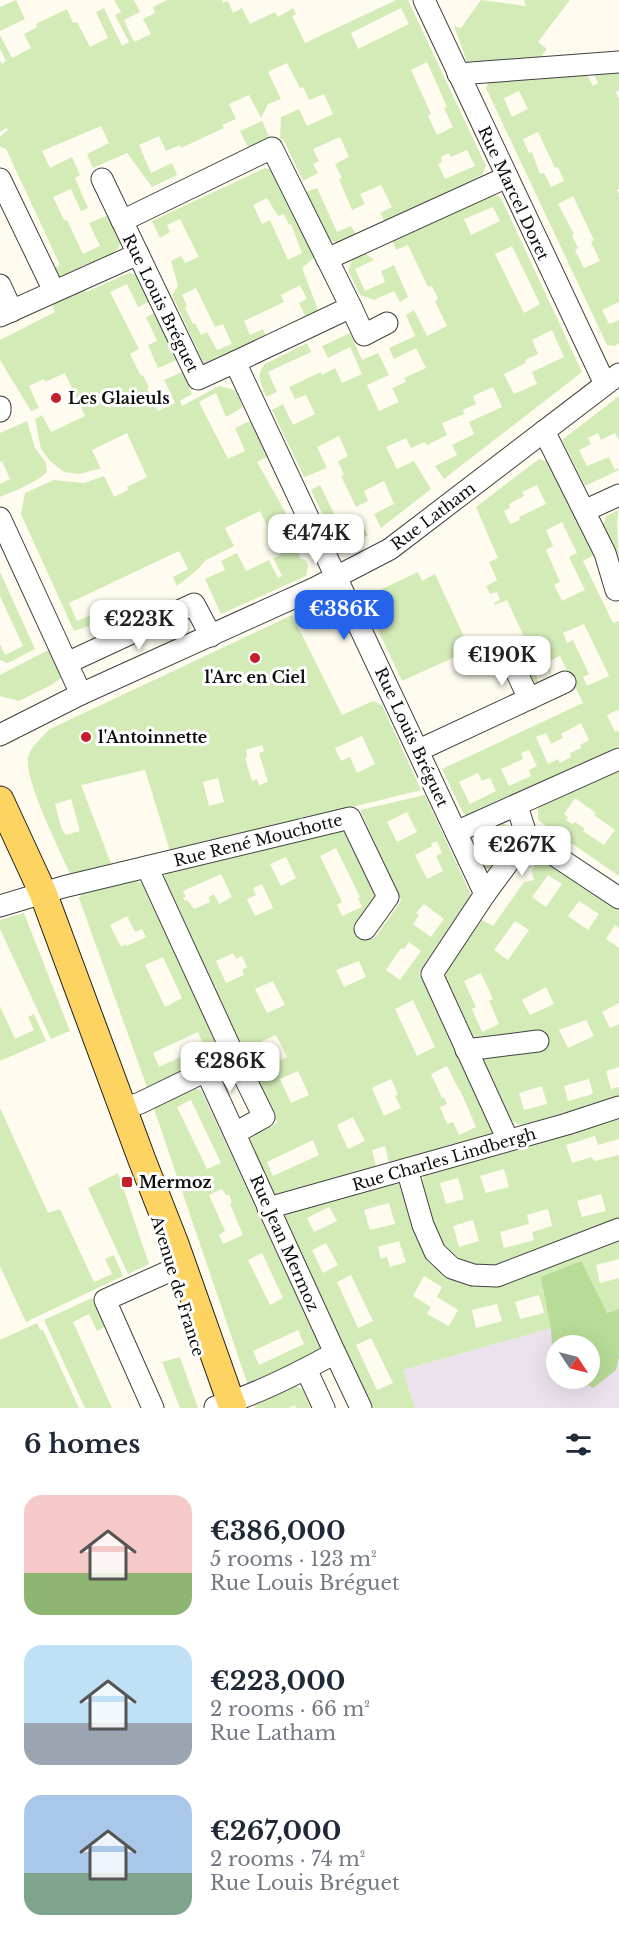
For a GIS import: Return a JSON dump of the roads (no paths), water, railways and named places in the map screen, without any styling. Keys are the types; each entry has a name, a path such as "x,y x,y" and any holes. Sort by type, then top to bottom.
{"main road":[{"name":"Avenue de France","path":"0,800 43,893 145,1167 223,1406"}],"street":[{"name":"Rue Marcel Doret","path":"424,0 507,177 612,379"},
{"path":"458,74 619,62"},
{"path":"122,221 272,148 364,335 387,323"},
{"path":"327,259 507,177"},
{"path":"0,179 54,291"},
{"name":"Rue Louis Bréguet","path":"102,179 198,379 235,362 485,894"},
{"path":"0,285 6,314 138,254"},
{"path":"235,362 351,307"},
{"name":"Rue Latham","path":"0,735 81,694 335,578 390,549 612,379"},
{"path":"544,431 605,553 616,590"},
{"path":"585,512 619,495"},
{"path":"0,518 81,694"},
{"path":"67,663 194,604 211,636"},
{"path":"510,658 529,699"},
{"path":"419,750 565,682"},
{"path":"456,832 619,759"},
{"path":"517,806 527,837 619,898"},
{"name":"Rue René Mouchotte","path":"0,906 43,893 350,818 388,897 366,928"},
{"path":"508,1140 432,974 485,894 527,837"},
{"path":"147,867 264,1117 235,1132"},
{"path":"466,1050 538,1041"},
{"path":"123,1109 234,1056"},
{"name":"Rue Jean Mermoz","path":"206,1071 361,1408"},
{"name":"Rue Charles Lindbergh","path":"268,1208 619,1107"},
{"path":"407,1169 423,1225 435,1252 452,1268 473,1275 497,1276 619,1229"},
{"path":"153,1408 105,1300 177,1268"},
{"path":"223,1406 306,1369 334,1353"},
{"path":"306,1369 324,1408"}],"place":[{"name":"Les Glaieuls","path":"56,398"},
{"name":"l'Arc en Ciel","path":"255,658"},
{"name":"l'Antoinnette","path":"86,737"},
{"name":"Mermoz","path":"127,1182"}]}
